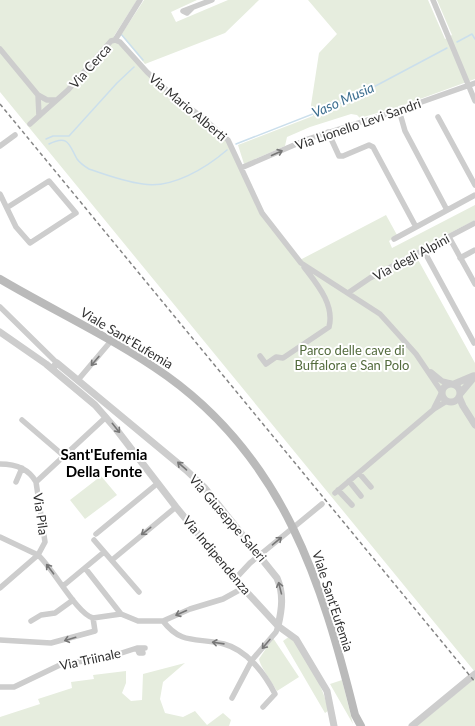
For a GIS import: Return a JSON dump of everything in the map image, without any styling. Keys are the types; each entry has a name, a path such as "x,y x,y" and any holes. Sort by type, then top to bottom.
{"main road":[{"name":"Viale Sant'Eufemia","path":"0,279 111,341 168,376 208,411 256,464 294,527 315,576 355,715 356,726"},
{"name":"Viale Sant'Eufemia","path":"355,715 361,726"}],"street":[{"name":"Via Cerca","path":"30,124 55,100 68,90 111,41 115,40 140,0"},
{"path":"192,8 198,3 212,0"},
{"path":"433,0 475,101"},
{"name":"Via Mario Alberti","path":"115,40 120,42 147,72 171,94 222,133 228,140 262,213 322,291 328,308 329,327 282,358 276,357 266,364 260,356"},
{"path":"0,48 38,95 47,100 55,100"},
{"name":"Via Lionello Levi Sandri","path":"242,168 328,132 399,110 475,83"},
{"path":"38,95 39,116"},
{"path":"399,110 405,130 447,210"},
{"path":"438,118 475,185"},
{"path":"328,132 339,156 343,156 369,145 373,146 416,227"},
{"path":"0,146 15,135"},
{"path":"0,194 8,207 16,226 30,243 76,213 49,181 8,207"},
{"path":"394,239 475,195"},
{"name":"Via degli Alpini","path":"348,293 370,278 475,223"},
{"path":"449,237 475,284"},
{"path":"424,250 474,343"},
{"path":"460,258 475,250"},
{"name":"Via Mario Alberti","path":"301,263 380,314 425,366 440,380 452,384"},
{"name":"Via Giuseppe Saleri","path":"0,307 55,366 78,380 181,465 204,487 274,571 281,586 282,602 278,626"},
{"name":"Via Indipendenza","path":"0,332 55,366 106,417 176,507 243,588 278,626 290,632 296,639 327,691 334,722"},
{"path":"78,380 111,341"},
{"name":"Via Mario Alberti","path":"425,366 441,393"},
{"path":"352,504 337,491 434,409 448,402 456,401 475,376 444,386 434,409"},
{"path":"452,384 459,388 463,406 474,424"},
{"path":"441,393 448,402 474,424"},
{"path":"95,405 100,399"},
{"path":"36,482 106,417"},
{"path":"22,420 64,456"},
{"path":"0,464 8,464 22,468"},
{"name":"Via Pila","path":"16,482 22,468 32,475 36,482 45,542 38,555 73,600 86,614 93,618"},
{"path":"359,472 371,487"},
{"path":"349,481 361,496"},
{"path":"139,592 104,552 95,537 158,483"},
{"path":"236,578 322,504"},
{"path":"112,560 176,507"},
{"path":"0,537 38,555 0,588"},
{"path":"63,586 104,552"},
{"path":"85,568 121,614 138,622 163,621 190,609 223,599 243,588"},
{"path":"31,621 41,615 55,613 73,600"},
{"path":"0,640 59,642 95,631 93,618 121,614"},
{"path":"163,621 179,636 190,640 223,644 252,660 269,680 276,694 263,707"},
{"path":"232,698 252,660 276,632 278,626"},
{"name":"Via Triinale","path":"0,687 14,688 62,664 106,658 137,648 144,651"},
{"path":"412,726 475,674"}],"green space":[{"name":"Parco delle cave di Buffalora e San Polo","path":"0,0 137,0 114,36 145,71 227,140 260,214 298,261 386,215 397,235 389,241 392,248 475,205 475,220 398,260 401,265 416,256 475,363 475,672 0,92"},
{"path":"144,0 197,0 171,12 176,22 228,0 259,0 225,33 145,64 121,35"},
{"path":"308,0 428,0 445,39 452,35 437,0 475,0 475,79 398,107 360,118 357,115 351,114 310,127 287,137 285,146 244,164 238,145 313,116 311,105 319,53 337,34"},
{"path":"101,476 117,495 85,519 70,500"},
{"path":"290,636 308,661 319,683 328,711 325,713 283,641"},
{"path":"273,638 299,677 277,691 259,659"},
{"path":"185,663 163,682 160,699 165,713 183,717 195,711 207,725 223,713 231,720 229,726 0,726 0,717 40,704 38,699 72,688 71,682 94,679 93,675 126,671 126,683 122,693 131,701 142,700 143,674"},
{"path":"475,678 475,726 417,726"},
{"path":"342,680 353,724 330,684"}],"waterway":[{"name":"Vaso Musia","path":"121,34 143,60"},
{"name":"Vaso Musia","path":"457,42 472,34 475,39"},
{"name":"Vaso Musia","path":"236,144 351,99 447,48"},
{"name":"Vaso Musia","path":"46,139 53,136 69,136 117,83 134,67"},
{"name":"Vaso Musia","path":"49,144 61,140 68,142 77,159 89,169 129,182 154,185 188,176 209,164 227,150"}],"railway":[{"path":"0,104 475,682"}],"district":[{"name":"Sant'Eufemia Della Fonte","path":"104,464"}]}
